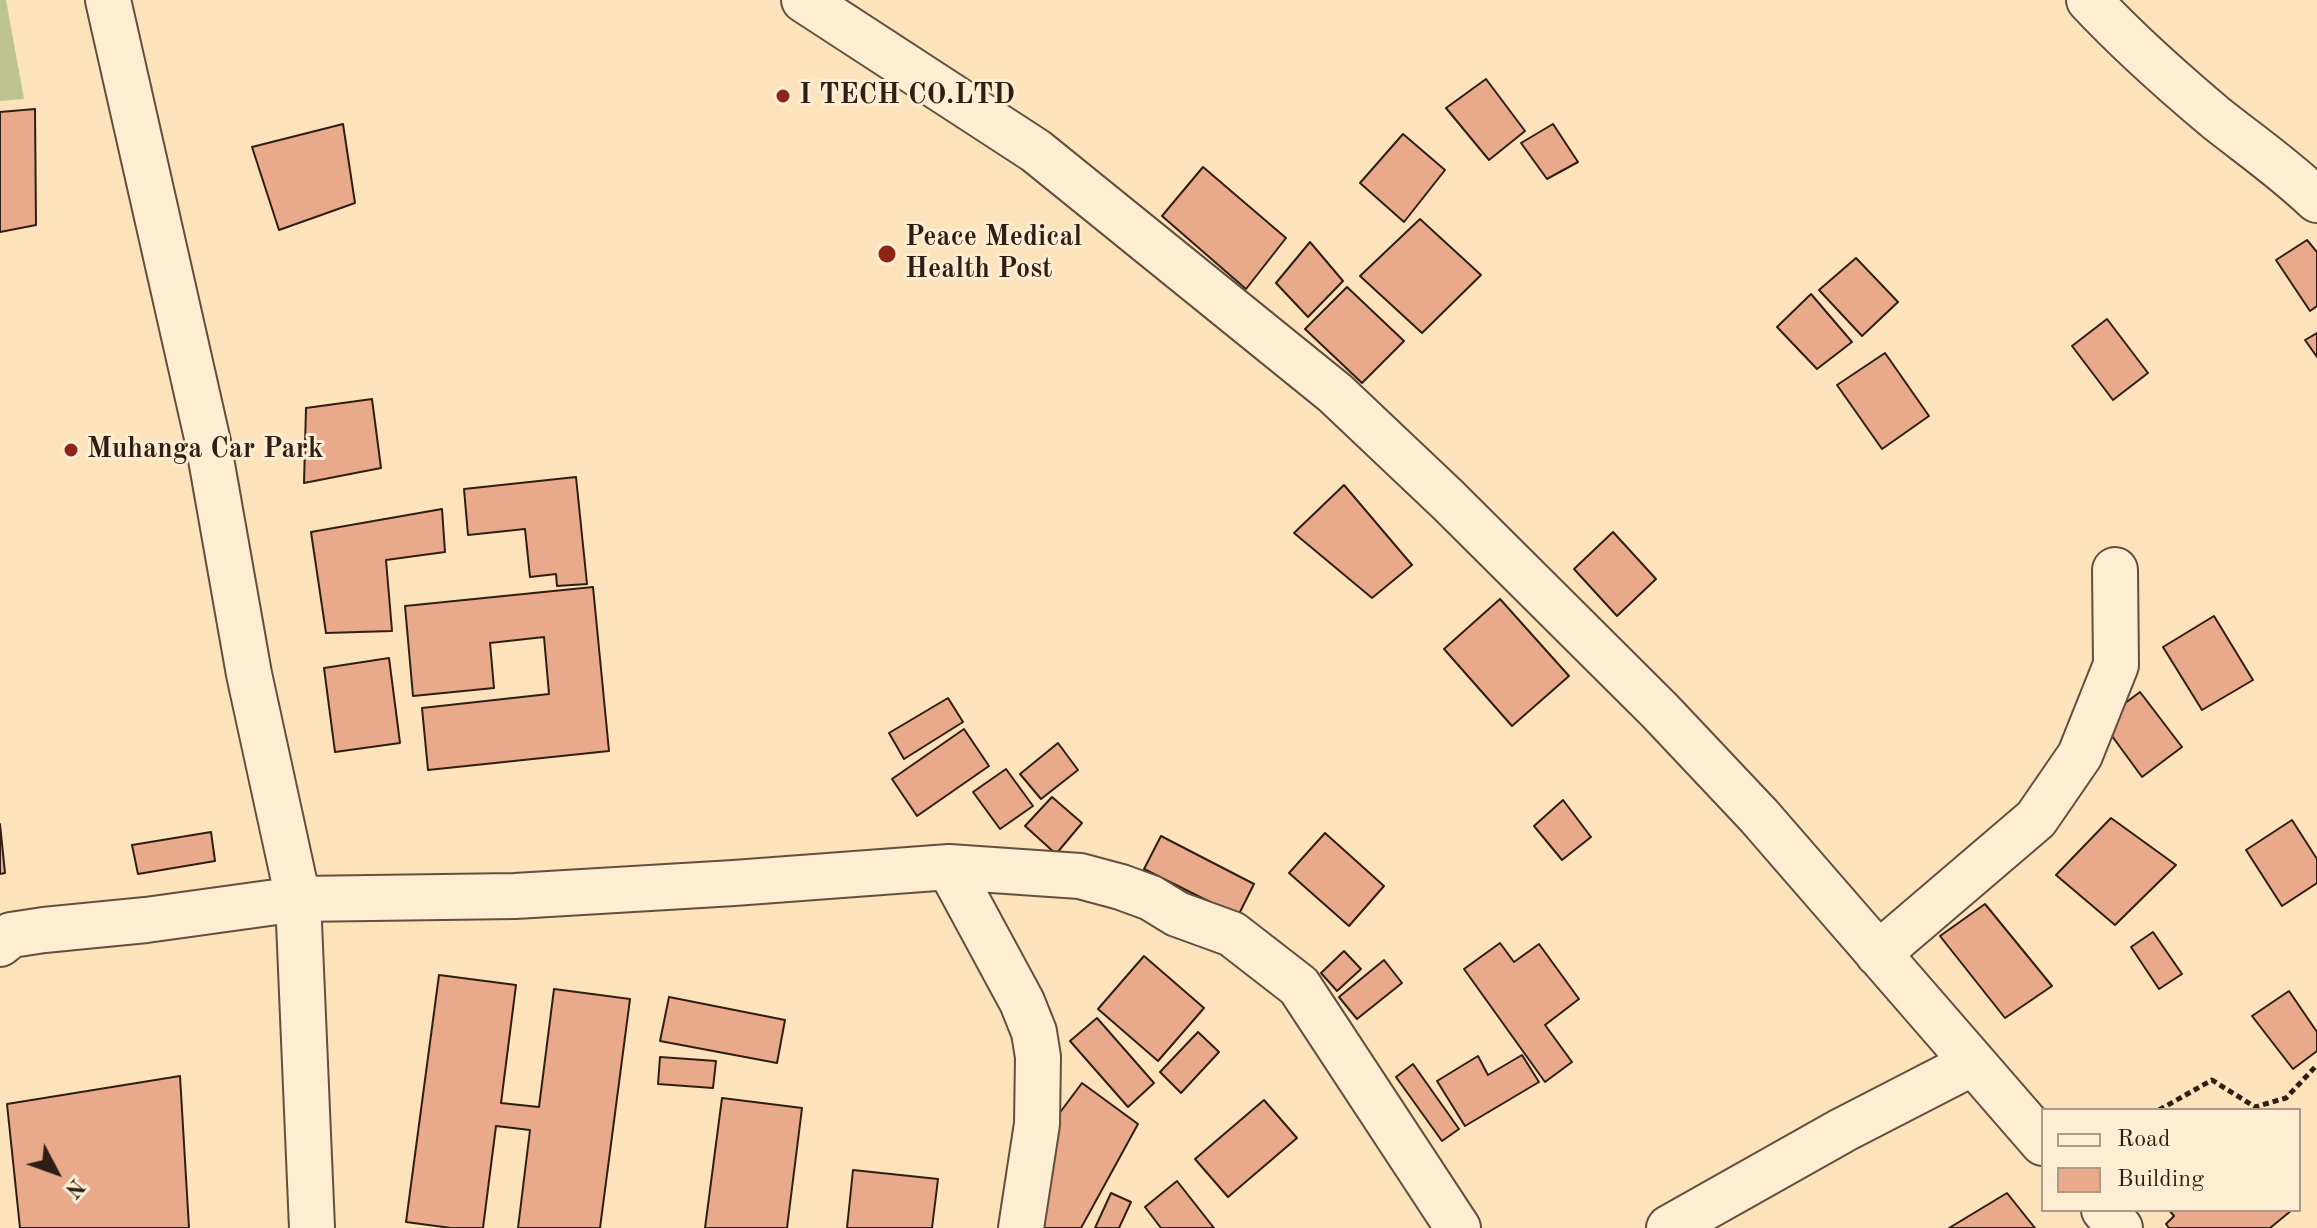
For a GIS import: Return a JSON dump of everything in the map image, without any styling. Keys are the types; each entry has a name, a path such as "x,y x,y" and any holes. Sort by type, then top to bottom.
{"street":[{"path":"108,0 208,442 249,674 298,899 312,1228"},
{"path":"804,0 1036,151 1335,393 1448,500 1660,711 1759,816 2041,1141"},
{"path":"2089,0 2118,31 2215,117 2317,200"},
{"path":"1878,954 2036,819 2080,755 2116,665 2115,570"},
{"path":"949,867 1022,1002 1034,1032 1038,1057 1037,1124 1021,1228"},
{"path":"0,944 11,935 44,930 146,920 298,899 515,896 949,867 1080,876 1151,898 1177,914 1232,934 1299,986 1458,1228"},
{"path":"1669,1228 1843,1130 1973,1063"},
{"path":"2106,1212 2120,1228"}],"path":[{"path":"2163,1108 2212,1080 2255,1107 2286,1098 2317,1065"}],"green space":[{"path":"0,0 6,0 24,99 0,101"}],"building":[{"path":"1486,79 1525,131 1489,160 1446,108"},
{"path":"35,109 36,225 0,232 0,112"},
{"path":"343,124 355,203 279,230 252,147"},
{"path":"1553,124 1578,162 1547,179 1521,143"},
{"path":"1403,134 1445,170 1404,222 1360,183"},
{"path":"1203,167 1286,238 1246,289 1162,216"},
{"path":"1420,219 1481,275 1422,333 1360,276"},
{"path":"2307,240 2317,252 2317,306 2310,311 2276,260"},
{"path":"1310,242 1343,281 1308,317 1276,283"},
{"path":"1856,258 1898,302 1862,336 1819,290"},
{"path":"1347,287 1404,341 1362,383 1305,329"},
{"path":"1811,294 1852,342 1817,369 1777,327"},
{"path":"2107,319 2148,373 2113,400 2072,346"},
{"path":"2317,333 2317,357 2305,340"},
{"path":"1885,353 1929,416 1882,449 1837,385"},
{"path":"372,399 381,468 304,483 306,408"},
{"path":"576,477 587,584 557,586 556,574 530,577 525,529 468,535 464,489"},
{"path":"1344,485 1412,565 1372,598 1294,533"},
{"path":"442,509 445,552 386,560 392,631 326,633 311,532"},
{"path":"1613,532 1656,579 1617,616 1574,569"},
{"path":"593,587 609,751 428,770 422,708 549,694 544,637 490,643 494,688 413,696 405,606"},
{"path":"1500,599 1569,676 1512,726 1444,649"},
{"path":"2214,616 2253,680 2202,710 2163,647"},
{"path":"389,658 400,743 335,752 324,668"},
{"path":"2140,692 2182,747 2142,777 2101,721"},
{"path":"948,698 963,722 904,759 889,733"},
{"path":"964,729 989,766 917,816 892,779"},
{"path":"1058,743 1078,770 1041,799 1020,774"},
{"path":"1006,769 1033,806 1000,829 973,792"},
{"path":"1052,797 1082,823 1056,854 1025,826"},
{"path":"1563,800 1591,837 1562,860 1534,826"},
{"path":"2111,818 2176,865 2115,925 2056,875"},
{"path":"2292,820 2317,859 2317,883 2282,906 2246,850"},
{"path":"0,824 5,873 0,874"},
{"path":"211,832 215,861 138,874 132,845"},
{"path":"1325,833 1384,886 1349,926 1289,873"},
{"path":"1161,836 1254,884 1238,916 1144,869"},
{"path":"1985,904 2052,986 2005,1018 1940,936"},
{"path":"2153,932 2182,974 2159,989 2131,947"},
{"path":"1500,943 1514,962 1539,944 1579,999 1545,1025 1572,1062 1545,1082 1464,969"},
{"path":"1344,951 1361,969 1337,991 1321,973"},
{"path":"1144,956 1204,1008 1158,1061 1098,1009"},
{"path":"1384,960 1402,983 1357,1019 1339,997"},
{"path":"439,975 516,985 501,1103 539,1107 554,989 630,999 600,1228 518,1228 530,1130 496,1126 483,1228 451,1228 406,1222"},
{"path":"2289,991 2317,1032 2317,1051 2293,1069 2252,1016"},
{"path":"669,997 785,1020 777,1063 660,1041"},
{"path":"1097,1018 1154,1083 1128,1107 1070,1041"},
{"path":"1198,1032 1219,1052 1181,1093 1160,1072"},
{"path":"1522,1055 1539,1082 1465,1126 1437,1081 1478,1056 1488,1075"},
{"path":"660,1057 716,1061 713,1088 658,1084"},
{"path":"1413,1064 1459,1129 1442,1141 1396,1077"},
{"path":"180,1076 189,1228 20,1228 7,1104"},
{"path":"1082,1083 1138,1124 1081,1228 1044,1228 1052,1123"},
{"path":"722,1098 802,1108 787,1228 705,1228"},
{"path":"1264,1100 1297,1138 1228,1197 1195,1159"},
{"path":"853,1170 938,1179 932,1228 847,1228"},
{"path":"1177,1181 1214,1228 1161,1228 1145,1207"},
{"path":"1111,1193 1131,1202 1119,1228 1095,1228"},
{"path":"2007,1193 2035,1228 1949,1228"},
{"path":"2171,1212 2290,1212 2270,1228 2169,1228 2166,1224 2174,1216"}],"place":[{"name":"I TECH CO.LTD","path":"783,96"},
{"name":"Peace Medical Health Post","path":"887,254"},
{"name":"Muhanga Car Park","path":"71,450"}]}
